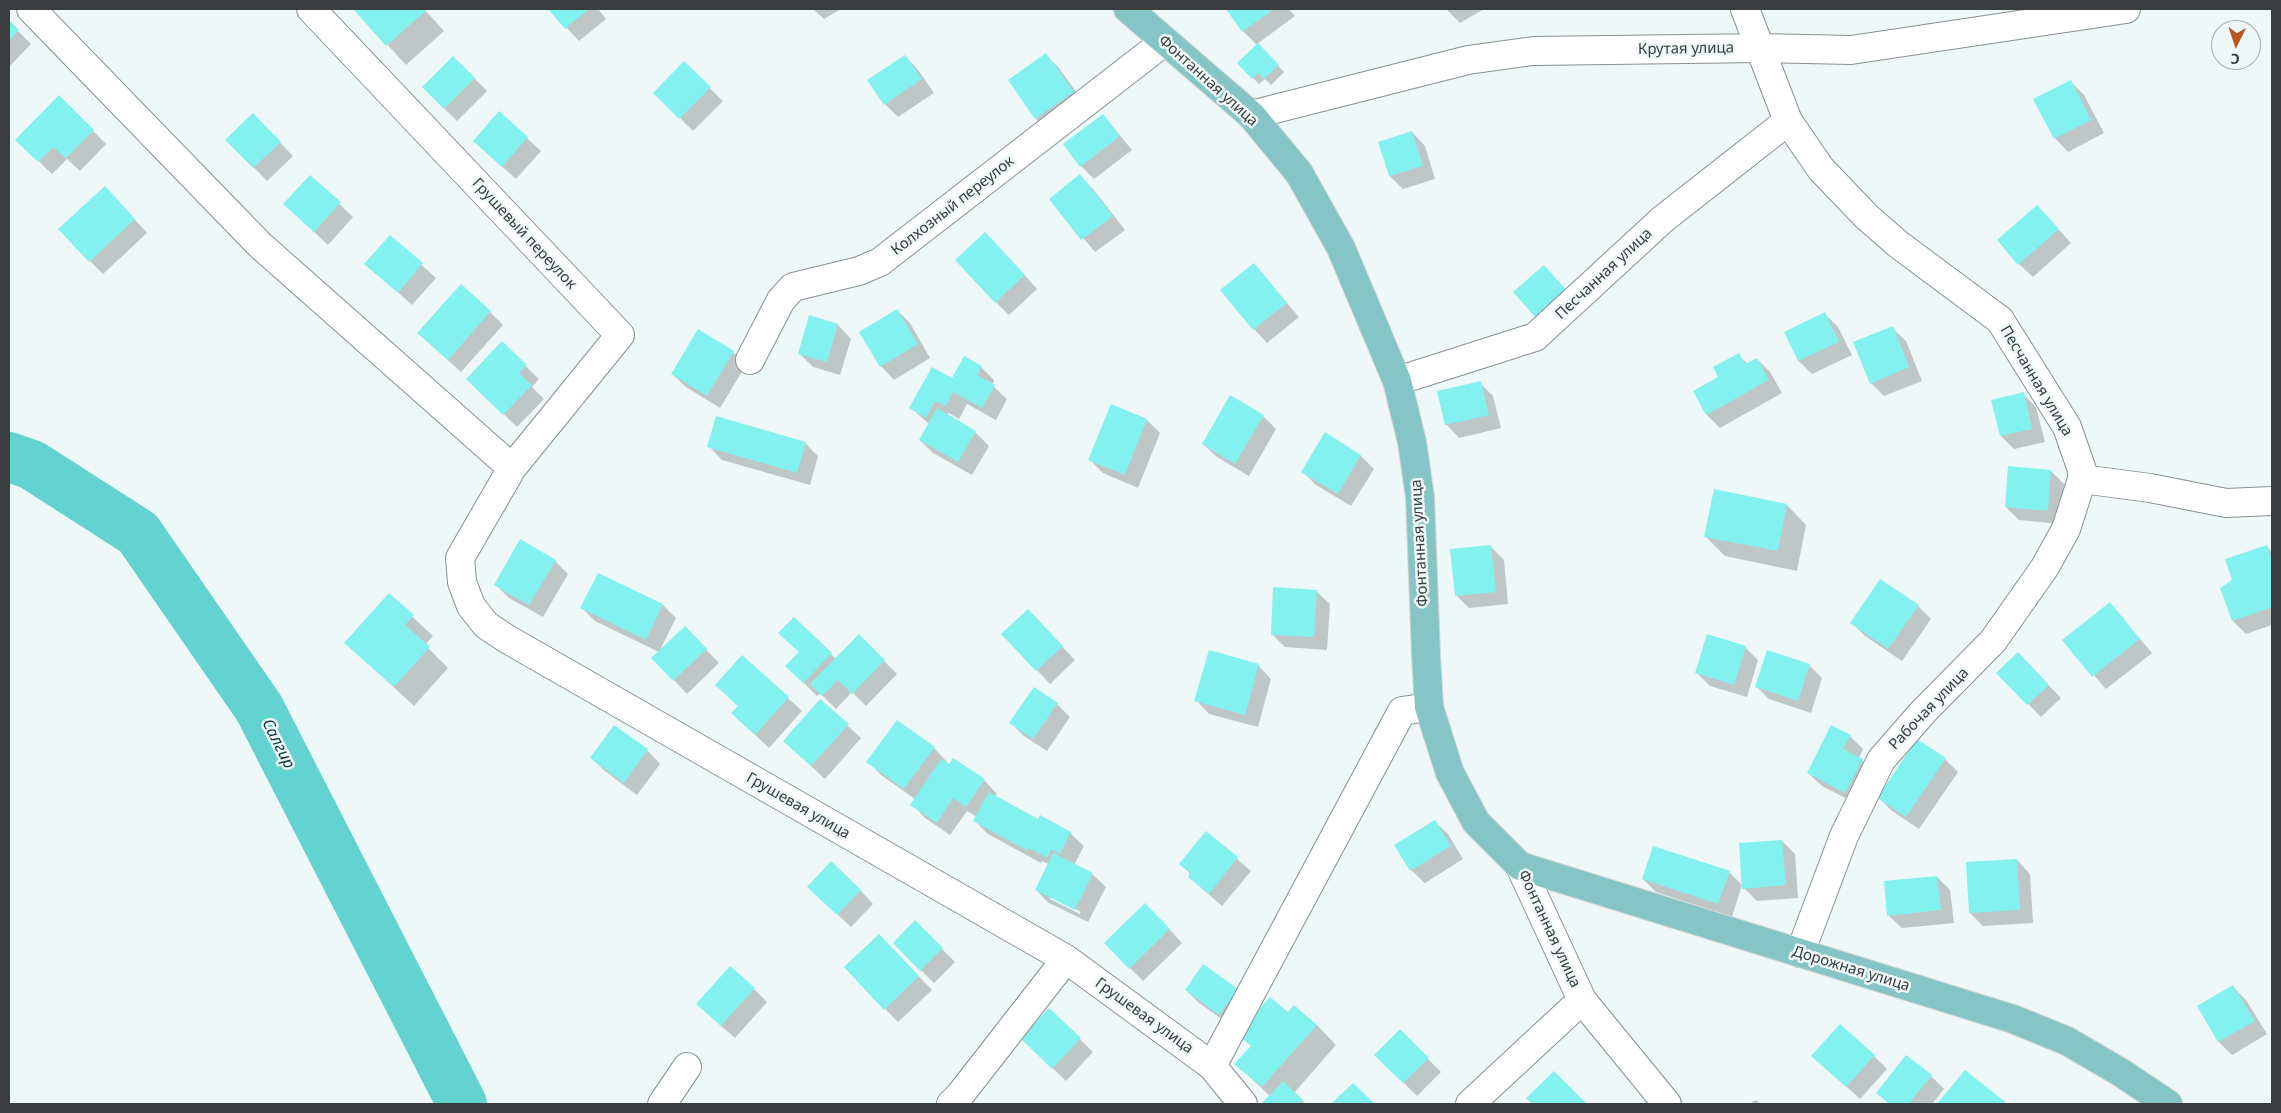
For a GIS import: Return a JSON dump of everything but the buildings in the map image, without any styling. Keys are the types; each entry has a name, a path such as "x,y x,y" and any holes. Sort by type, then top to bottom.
{"main road":[{"name":"Фонтанная улица","path":"1128,9 1251,115 1299,173 1336,240 1397,381 1412,442 1420,498 1426,655 1430,707 1450,773 1476,822 1520,866"},
{"name":"Дорожная улица","path":"1520,866 2013,1019 2067,1041 2120,1072 2168,1104"}],"street":[{"path":"32,9 260,245 512,468"},
{"name":"Грушевый переулок","path":"311,9 620,335 512,468"},
{"name":"Песчанная улица","path":"1745,9 1788,122 1821,169 1867,217 1898,244 2000,320 2067,427 2082,470 2082,479"},
{"name":"Крутая улица","path":"1251,115 1468,60 1533,51 1761,48 1851,50 2126,9"},
{"name":"Колхозный переулок","path":"750,360 781,300 793,287 859,270 880,262 1164,42"},
{"name":"Песчанная улица","path":"1397,381 1535,337 1663,219 1788,122"},
{"name":"Грушевая улица","path":"512,468 460,558 462,582 471,606 486,625 515,644 1066,959 1212,1066 1243,1104"},
{"path":"2082,479 2150,488 2226,503 2272,501"},
{"name":"Рабочая улица","path":"1800,953 1844,836 1881,760 1923,712 1994,641 2045,567 2066,529 2082,479"},
{"path":"1212,1066 1402,711 1430,707"},
{"name":"Фонтанная улица","path":"1520,866 1582,1000 1667,1104"},
{"path":"951,1104 1066,959"},
{"path":"1470,1104 1582,1000"},
{"path":"662,1104 688,1066"}],"waterway":[{"name":"Салгир","path":"9,457 32,465 138,533 259,708 462,1104"}]}
